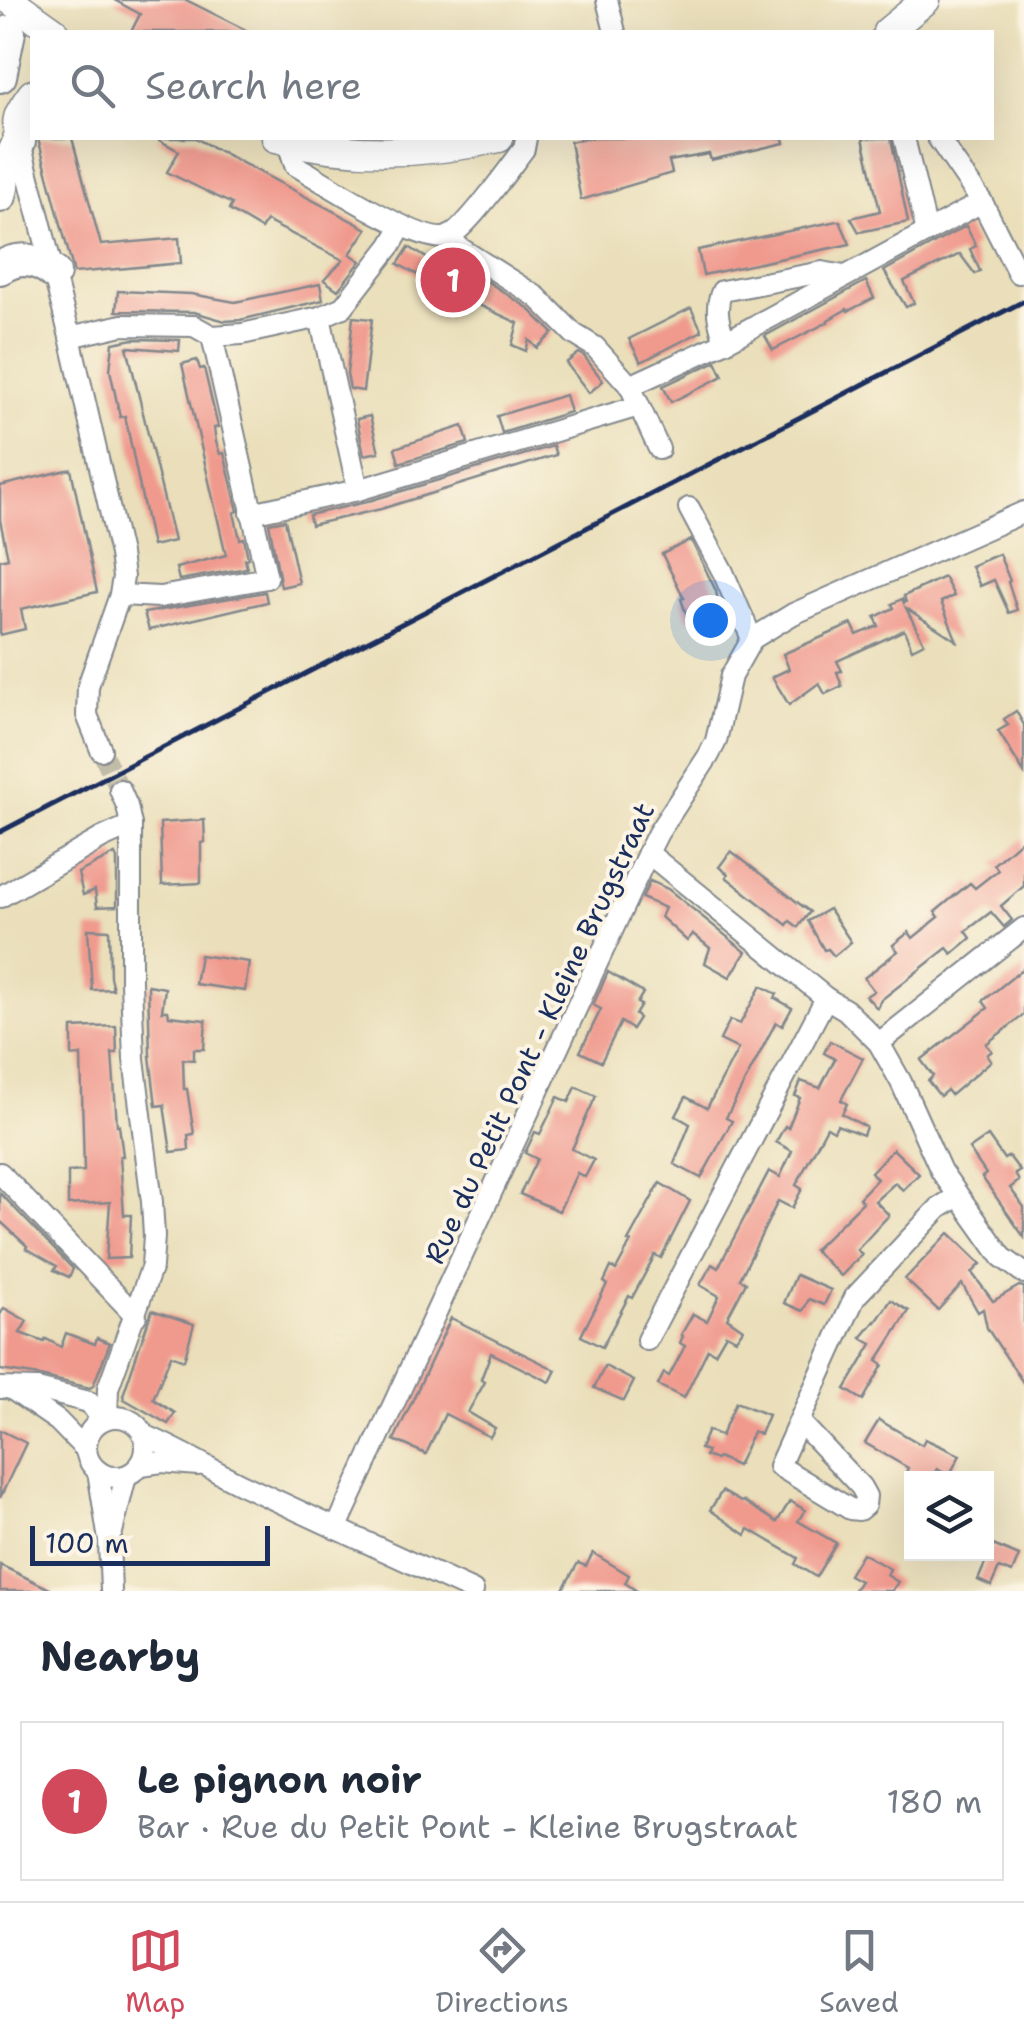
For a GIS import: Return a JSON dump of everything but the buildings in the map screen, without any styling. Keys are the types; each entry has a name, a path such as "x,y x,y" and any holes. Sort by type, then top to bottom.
{"highway":[{"path":"0,76 10,16"},
{"path":"0,196 6,170 26,130"},
{"path":"0,268 19,259 44,263 54,273"}],"main road":[{"path":"893,28 926,0"},
{"path":"10,16 49,30"},
{"path":"26,130 16,127 17,117 30,97"},
{"path":"286,140 388,152 488,140"}],"street":[{"path":"607,0 614,30"},
{"path":"26,130 123,578 88,686 87,715 101,750"},
{"path":"282,140 295,166 402,226 438,238 449,236 462,225 524,149 526,140"},
{"path":"904,140 927,232"},
{"path":"939,140 982,202 1018,273"},
{"path":"251,513 358,490 635,396 725,342 982,202"},
{"path":"70,337 122,325 194,326 212,336 242,334 320,317 343,307 402,226"},
{"path":"449,236 460,248 537,297 574,334 595,347 635,396 660,449"},
{"path":"725,342 717,315 722,291 822,272 844,276"},
{"path":"320,317 358,490"},
{"path":"120,595 160,597 267,578 212,336"},
{"path":"689,508 752,638 793,614 1024,512"},
{"name":"Rue du Petit Pont - Kleine Brugstraat","path":"336,1529 648,853 709,756 732,676 752,638"},
{"path":"104,1419 108,1388 152,1266 154,1236 134,1059 131,825 120,790"},
{"path":"0,897 131,825"},
{"path":"648,853 826,998 846,1010 879,1043 941,1171 1002,1257 1022,1270"},
{"path":"879,1043 1024,928"},
{"path":"646,1340 826,998"},
{"path":"0,1173 136,1316"},
{"path":"800,1422 862,1487 865,1505 859,1510 850,1510 779,1466 855,1298 939,1208 958,1196"},
{"path":"6,1389 37,1389 89,1402 104,1419"},
{"path":"6,1389 58,1421 86,1450"},
{"path":"109,1541 133,1470 145,1455 144,1436 138,1426 118,1417 104,1419 92,1428 86,1450 98,1472 109,1541 111,1591"},
{"path":"144,1436 473,1591"},
{"path":"98,1472 116,1477 162,1462 205,1467"}],"tunnel":[{"path":"101,750 120,790"}],"railway":[{"path":"0,832 1024,301"}],"place":[{"name":"Le pignon noir","path":"453,280"}]}
